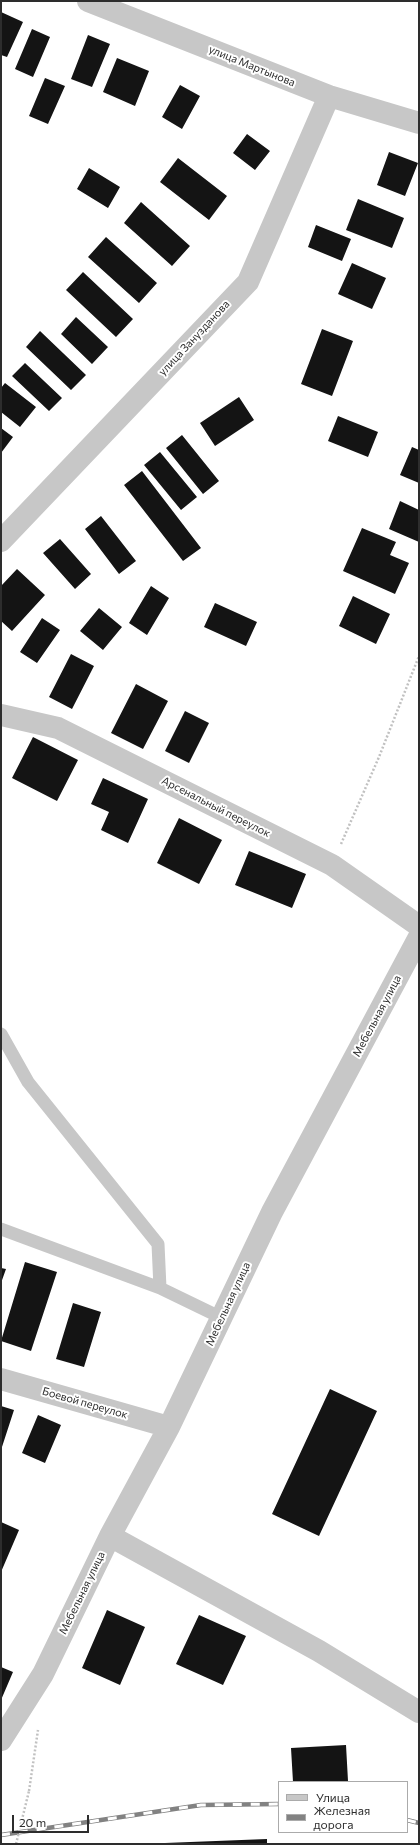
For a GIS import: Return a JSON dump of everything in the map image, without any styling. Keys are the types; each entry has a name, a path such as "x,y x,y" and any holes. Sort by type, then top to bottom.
{"street":[{"name":"улица Мартынова","path":"88,1 329,96 419,123"},
{"name":"улица Занузданова","path":"1,541 248,282 329,96"},
{"name":"Арсенальный переулок","path":"1,715 58,728 332,866 419,926"},
{"name":"Мебельная улица","path":"1,1740 43,1674 110,1536 169,1427 272,1212 419,937"},
{"name":"Боевой переулок","path":"1,1379 169,1427"},
{"path":"110,1536 319,1651 419,1712"}],"lane":[{"path":"1,1034 28,1082 158,1244 160,1288"},
{"path":"1,1229 160,1288 222,1318"}],"path":[{"path":"332,866 379,757 419,656"},
{"path":"16,1844 29,1791 39,1724"}],"building":[{"path":"1,12 23,22 7,57 1,55"},
{"path":"32,29 50,37 33,77 15,69"},
{"path":"88,35 110,44 92,87 71,79"},
{"path":"117,58 149,71 135,106 103,92"},
{"path":"45,78 65,86 48,124 29,116"},
{"path":"180,85 200,96 182,129 162,117"},
{"path":"247,134 270,151 255,170 233,153"},
{"path":"389,152 418,163 405,196 377,185"},
{"path":"178,158 227,196 209,220 160,182"},
{"path":"89,168 120,187 108,208 77,189"},
{"path":"358,199 404,218 392,248 346,230"},
{"path":"141,202 190,246 172,266 124,223"},
{"path":"316,225 351,239 342,261 308,247"},
{"path":"106,237 157,283 139,303 88,257"},
{"path":"352,263 386,278 372,309 338,294"},
{"path":"83,272 133,319 116,337 66,290"},
{"path":"76,317 108,347 92,364 61,334"},
{"path":"322,329 353,341 332,396 301,384"},
{"path":"40,331 86,375 71,390 26,347"},
{"path":"25,363 62,398 49,411 12,376"},
{"path":"5,383 36,407 20,427 1,412 1,388"},
{"path":"239,397 254,420 215,446 200,423"},
{"path":"338,416 378,432 368,457 328,441"},
{"path":"1,428 13,437 1,453"},
{"path":"182,435 219,481 203,494 166,448"},
{"path":"412,447 419,450 419,483 400,475"},
{"path":"160,452 197,497 181,510 144,465"},
{"path":"142,471 201,548 183,561 124,485"},
{"path":"400,501 419,510 419,542 389,529"},
{"path":"101,516 136,561 119,574 85,529"},
{"path":"362,528 396,542 390,555 409,563 395,594 343,571"},
{"path":"60,539 91,574 75,589 43,553"},
{"path":"17,569 45,595 12,631 1,621 1,586"},
{"path":"151,586 169,598 147,635 129,623"},
{"path":"353,596 390,614 376,644 339,626"},
{"path":"215,603 257,622 246,646 204,627"},
{"path":"99,608 122,627 103,650 80,631"},
{"path":"42,618 60,630 37,663 20,652"},
{"path":"71,654 94,666 72,709 49,697"},
{"path":"136,684 168,701 143,749 111,733"},
{"path":"185,711 209,723 189,763 165,751"},
{"path":"33,737 78,760 57,801 12,778"},
{"path":"103,778 148,799 128,843 101,830 109,812 91,804"},
{"path":"179,818 222,840 199,884 157,863"},
{"path":"249,851 306,874 292,908 235,885"},
{"path":"25,1262 57,1272 31,1351 1,1341"},
{"path":"1,1268 6,1269 1,1283"},
{"path":"73,1303 101,1312 84,1367 56,1359"},
{"path":"330,1389 377,1411 319,1536 272,1514"},
{"path":"1,1406 14,1410 1,1450"},
{"path":"38,1415 61,1425 45,1463 22,1453"},
{"path":"1,1522 19,1530 1,1572"},
{"path":"107,1610 145,1627 120,1685 82,1668"},
{"path":"199,1615 246,1636 223,1685 176,1664"},
{"path":"1,1667 13,1672 1,1700"},
{"path":"346,1745 348,1781 293,1781 291,1748"},
{"path":"267,1839 267,1844 162,1843 165,1843"}],"railway":[{"path":"1,1835 201,1805 278,1804"},
{"path":"408,1820 419,1823"}]}
